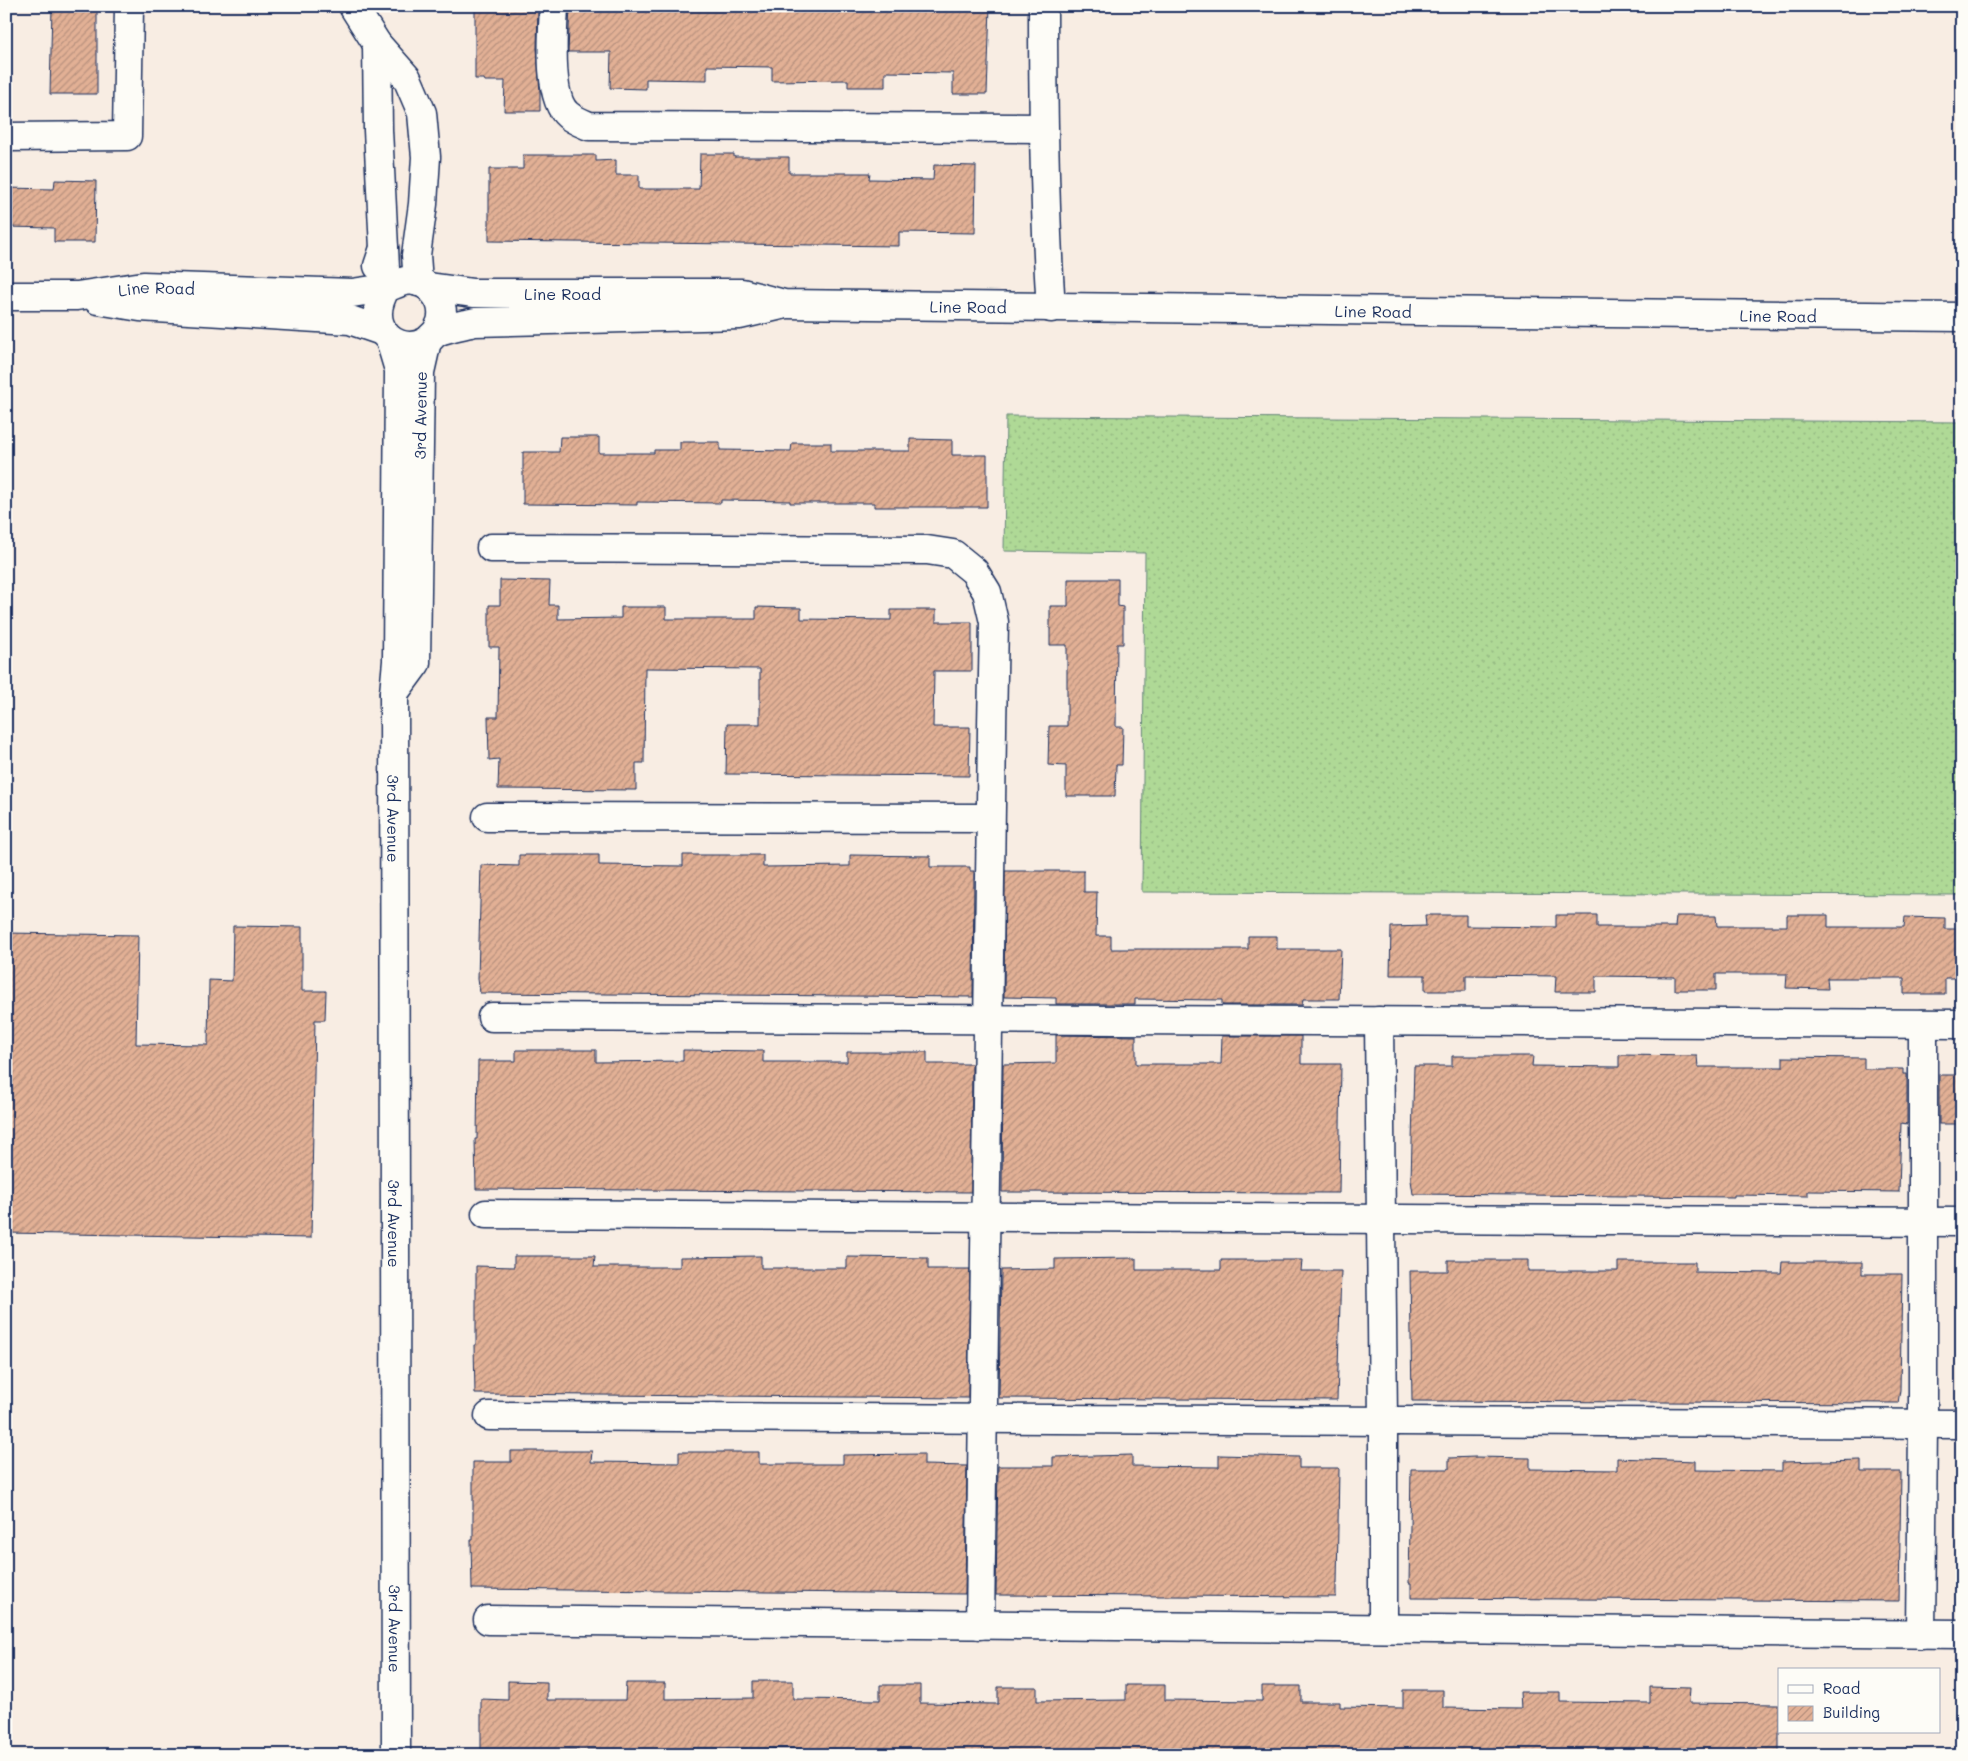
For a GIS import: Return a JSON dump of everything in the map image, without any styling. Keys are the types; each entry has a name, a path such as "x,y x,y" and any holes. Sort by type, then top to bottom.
{"street":[{"path":"6,137 128,136 129,6"},
{"path":"353,6 377,44 407,78 422,113 426,158 423,204 416,255 424,284 438,296 442,308 442,321 432,337"},
{"path":"554,6 553,70 556,94 567,115 589,126 1042,128"},
{"path":"1043,6 1042,128 1050,308"},
{"path":"377,44 378,130 386,288 378,306 378,318 386,335"},
{"path":"352,292 367,283 377,268 384,248"},
{"name":"Line Road","path":"6,296 77,296 143,286 352,292 386,288 406,281 473,293 742,293 784,304 1962,317"},
{"name":"Line Road","path":"77,296 140,307 350,320 386,335 402,346 415,346 432,337 475,322 740,315 784,304"},
{"name":"3rd Avenue","path":"386,335 400,370 397,661 394,693 396,1755"},
{"name":"3rd Avenue","path":"394,693 416,662 420,372 432,337"},
{"path":"491,548 927,550 953,554 974,571 987,592 994,622 980,1624"},
{"path":"487,817 990,818"},
{"path":"492,1016 1962,1024"},
{"path":"1379,1020 1384,1628"},
{"path":"1921,1634 1923,1024"},
{"path":"486,1214 1962,1222"},
{"path":"489,1416 1962,1424"},
{"path":"488,1620 1962,1634"}],"green space":[{"path":"1006,416 1962,422 1962,895 1142,892 1145,553 1004,551"}],"building":[{"path":"52,6 97,6 97,94 50,94"},
{"path":"475,6 538,6 537,48 540,111 504,111 505,81 475,79"},
{"path":"570,6 990,6 987,94 953,94 953,73 885,72 885,87 848,87 848,80 772,81 772,67 707,66 707,80 646,79 646,89 610,88 611,52 568,52"},
{"path":"700,154 734,154 734,157 789,157 789,173 870,173 869,179 933,180 934,165 976,166 975,233 899,232 899,246 489,241 489,169 523,169 523,155 596,155 596,161 616,160 616,175 639,175 639,189 699,189"},
{"path":"55,180 96,181 95,242 54,242 54,228 6,227 6,188 54,189"},
{"path":"560,437 599,437 599,453 654,453 654,450 680,450 680,442 720,442 720,450 791,451 792,443 831,443 831,451 910,451 910,439 952,440 952,455 987,455 987,507 874,507 874,503 790,503 790,501 721,500 721,503 637,502 637,505 523,504 523,452 559,452"},
{"path":"1068,579 1118,579 1118,606 1123,607 1123,644 1117,644 1116,727 1123,727 1122,765 1116,765 1115,796 1066,796 1066,766 1048,765 1049,726 1067,726 1067,645 1050,645 1050,606 1068,606"},
{"path":"500,580 550,581 549,605 558,605 558,619 621,618 621,607 666,607 666,619 756,619 756,607 801,608 801,619 891,620 891,610 936,610 936,622 972,622 972,671 934,671 933,727 970,727 969,776 726,774 727,724 760,724 760,669 645,668 644,763 636,763 636,790 498,789 499,759 489,760 488,717 498,717 499,647 489,647 489,605 500,605"},
{"path":"519,855 599,855 599,865 683,866 683,855 763,855 763,867 850,866 850,855 930,856 930,867 970,867 970,871 974,871 973,997 480,993 478,979 481,865 519,866"},
{"path":"1005,871 1084,871 1084,892 1097,892 1096,936 1111,936 1111,949 1248,949 1248,936 1277,936 1277,949 1341,949 1339,999 1303,999 1302,1005 1222,1005 1222,1000 1135,999 1135,1004 1056,1004 1056,998 1004,997"},
{"path":"1425,915 1466,915 1466,926 1556,927 1556,915 1597,915 1597,927 1675,927 1676,916 1716,916 1717,926 1787,926 1787,915 1828,915 1828,927 1904,927 1905,917 1945,918 1945,929 1962,929 1962,978 1945,978 1945,994 1904,994 1904,978 1827,978 1828,989 1786,988 1787,974 1716,974 1716,990 1675,990 1675,977 1596,976 1596,992 1555,992 1556,976 1466,975 1466,991 1425,991 1425,975 1390,975 1391,927 1426,926"},
{"path":"233,926 302,927 302,991 326,991 325,1020 315,1020 311,1238 6,1233 6,933 138,935 136,1044 208,1045 209,980 232,981"},
{"path":"1056,1035 1136,1036 1136,1064 1221,1064 1222,1036 1301,1036 1301,1064 1341,1064 1339,1193 1002,1192 1003,1064 1056,1063"},
{"path":"516,1050 596,1050 596,1062 683,1061 683,1050 763,1051 763,1062 847,1062 847,1052 927,1052 927,1064 972,1064 971,1192 476,1189 475,1139 477,1139 478,1061 516,1061"},
{"path":"1619,1055 1697,1056 1698,1067 1783,1067 1783,1057 1864,1058 1864,1069 1903,1069 1903,1074 1907,1074 1907,1124 1901,1123 1899,1192 1808,1191 1808,1196 1734,1195 1734,1197 1413,1194 1411,1180 1414,1066 1452,1066 1452,1056 1533,1056 1532,1066 1619,1067"},
{"path":"1939,1075 1962,1075 1962,1124 1939,1124"},
{"path":"514,1256 595,1256 594,1267 680,1267 680,1257 761,1256 761,1268 847,1268 847,1257 928,1258 928,1269 970,1269 968,1398 475,1394 476,1266 514,1267"},
{"path":"1136,1258 1136,1270 1221,1270 1221,1260 1302,1260 1301,1271 1341,1271 1337,1400 999,1398 1001,1270 1055,1269 1055,1259"},
{"path":"1448,1260 1528,1260 1528,1271 1618,1271 1618,1262 1695,1262 1695,1272 1781,1273 1782,1262 1862,1262 1862,1274 1902,1274 1900,1390 1898,1403 1412,1401 1410,1271 1448,1271"},
{"path":"511,1451 592,1451 591,1462 679,1463 679,1452 759,1452 759,1464 843,1464 843,1455 924,1454 924,1465 967,1466 965,1594 472,1589 473,1462 511,1462"},
{"path":"1132,1455 1132,1466 1219,1467 1219,1455 1299,1457 1299,1468 1339,1468 1336,1597 996,1595 998,1466 1053,1466 1053,1457"},
{"path":"1449,1458 1530,1458 1530,1469 1617,1470 1617,1458 1695,1461 1695,1470 1782,1471 1782,1462 1861,1460 1861,1472 1901,1472 1899,1601 1411,1598 1411,1583 1409,1583 1411,1469 1449,1469"},
{"path":"508,1681 547,1682 547,1700 625,1700 626,1683 665,1683 665,1699 753,1698 753,1681 793,1681 793,1699 880,1700 880,1685 920,1685 920,1703 998,1704 998,1687 1037,1687 1037,1701 1126,1700 1126,1685 1165,1685 1165,1700 1262,1701 1262,1686 1301,1686 1301,1702 1340,1702 1340,1707 1403,1708 1403,1690 1443,1690 1443,1708 1521,1709 1520,1692 1560,1692 1560,1702 1650,1703 1650,1687 1690,1688 1689,1703 1778,1704 1779,1755 1067,1752 1067,1755 853,1752 853,1749 481,1749 481,1699 508,1700"}]}
